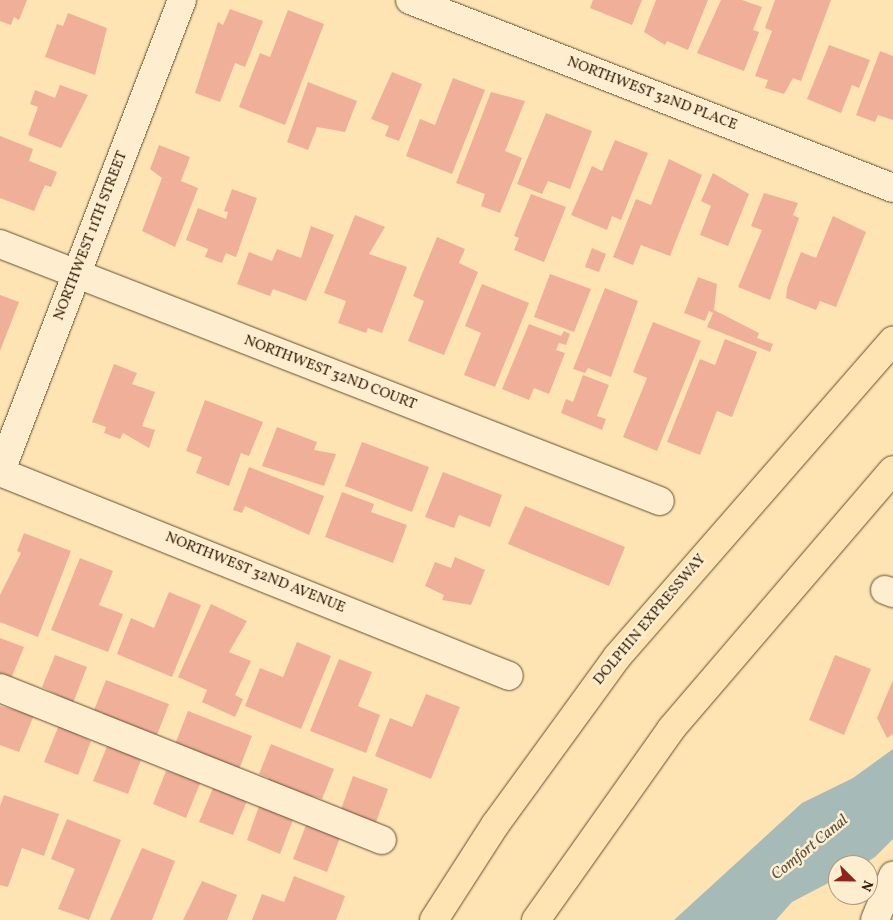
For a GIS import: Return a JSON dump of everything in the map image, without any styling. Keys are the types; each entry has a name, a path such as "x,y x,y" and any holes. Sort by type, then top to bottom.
{"highway":[{"name":"DOLPHIN EXPRESSWAY","path":"434,920 495,825 617,657 893,341"},
{"path":"536,920 670,729 893,470"}],"street":[{"name":"NORTHWEST 11TH STREET","path":"0,472 182,0"},
{"name":"NORTHWEST 32ND PLACE","path":"410,0 893,188"},
{"name":"NORTHWEST 32ND COURT","path":"0,244 660,501"},
{"name":"NORTHWEST 32ND AVENUE","path":"0,472 509,676"},
{"path":"0,688 382,840"},
{"path":"875,920 893,876"}],"water":[{"name":"Comfort Canal","path":"893,749 893,839 877,855 828,855 828,883 792,902 776,920 674,920 802,803 853,778"}],"building":[{"path":"0,0 27,0 19,20 14,17 11,25 0,21"},
{"path":"593,0 642,0 632,25 590,8"},
{"path":"656,0 708,0 688,50 667,41 665,45 644,32"},
{"path":"721,0 742,0 762,7 753,30 759,32 744,71 697,53"},
{"path":"775,0 831,0 801,81 793,78 784,94 765,88 768,80 755,76 772,31 765,28"},
{"path":"230,9 263,21 245,67 235,63 220,102 195,93 218,22 223,25"},
{"path":"288,10 324,24 285,125 239,107 260,53 270,57"},
{"path":"68,13 107,28 95,75 45,57 57,24 63,26"},
{"path":"829,45 870,60 859,88 852,85 841,113 807,99"},
{"path":"880,51 893,56 893,120 878,115 875,122 856,115"},
{"path":"392,72 422,84 399,141 385,136 389,126 371,119"},
{"path":"453,78 485,90 452,174 406,156 420,119 435,125"},
{"path":"308,82 357,101 345,132 317,127 308,150 287,142"},
{"path":"60,85 88,95 61,148 28,135 38,107 30,104 35,90 55,98"},
{"path":"491,92 525,101 505,151 522,158 500,213 481,206 485,194 456,183"},
{"path":"546,113 592,131 570,189 548,181 542,194 517,184"},
{"path":"0,136 33,149 29,161 57,172 51,187 45,185 34,211 0,198"},
{"path":"615,140 648,153 621,220 612,216 607,230 571,215 592,166 602,171"},
{"path":"159,145 190,157 181,181 198,188 175,247 142,231 162,178 150,169"},
{"path":"669,159 702,175 670,256 641,245 633,265 613,257 636,199 651,205"},
{"path":"713,173 749,194 728,246 700,235 711,206 701,201"},
{"path":"232,189 257,198 236,257 226,253 222,263 205,257 208,249 186,240 198,208 226,219 228,212 224,211"},
{"path":"764,193 798,203 793,215 799,218 770,300 738,287 762,230 751,226"},
{"path":"531,194 566,207 544,262 514,250 519,238 514,236"},
{"path":"355,215 385,227 369,254 407,267 382,333 368,328 366,333 338,323 346,301 324,293"},
{"path":"833,216 866,232 836,307 820,301 816,310 786,298 787,288 801,252 816,258"},
{"path":"311,226 334,235 306,301 273,289 270,296 237,284 249,252 272,261 277,249 301,258"},
{"path":"437,237 465,249 459,263 478,272 444,355 408,341 424,301 413,296"},
{"path":"592,248 606,254 599,272 585,267"},
{"path":"550,274 591,289 574,332 534,317"},
{"path":"698,277 717,284 714,310 759,333 757,338 773,344 770,352 707,327 713,313 709,311 705,321 684,313"},
{"path":"482,284 529,303 495,387 464,375 481,333 465,326"},
{"path":"605,288 638,301 611,377 588,368 585,373 573,369"},
{"path":"0,295 19,302 0,351"},
{"path":"653,322 701,341 657,451 623,437 647,378 633,372"},
{"path":"529,324 561,336 564,331 570,334 566,345 559,343 556,350 565,353 549,394 534,388 529,400 502,389"},
{"path":"725,339 757,352 732,417 717,411 700,455 667,442 700,359 715,365"},
{"path":"114,364 137,373 132,384 155,392 142,426 155,430 149,448 123,433 120,439 104,433 106,427 92,422"},
{"path":"583,375 609,385 597,416 606,419 602,430 561,413 566,399 573,402"},
{"path":"205,400 263,422 249,456 241,453 229,486 196,473 202,457 186,451"},
{"path":"277,427 317,442 314,450 336,454 324,486 262,466"},
{"path":"362,442 429,467 412,512 345,486"},
{"path":"249,467 324,496 309,535 245,506 242,513 233,510"},
{"path":"443,472 502,495 490,527 459,515 454,528 425,517"},
{"path":"342,492 374,504 371,512 407,525 393,563 325,537"},
{"path":"525,506 625,547 609,586 508,544"},
{"path":"24,533 71,551 38,637 0,622 0,595 21,553 17,551"},
{"path":"455,557 485,570 471,605 442,600 444,595 425,586 435,562 451,568"},
{"path":"80,558 113,571 99,605 123,614 108,652 51,630"},
{"path":"169,592 201,605 172,677 117,654 131,618 154,628"},
{"path":"211,604 247,621 229,652 251,661 235,695 243,699 235,717 202,702 207,690 178,677"},
{"path":"0,638 24,647 10,681 0,677"},
{"path":"297,642 331,656 301,729 245,706 260,668 283,677"},
{"path":"55,655 87,667 73,703 42,687"},
{"path":"835,655 871,669 844,735 809,720"},
{"path":"339,659 372,672 358,706 380,715 366,753 310,731"},
{"path":"106,680 169,704 157,735 147,731 145,736 101,719 103,713 94,710"},
{"path":"893,680 893,734 887,738 877,718"},
{"path":"426,694 460,707 431,779 375,756 390,718 412,727"},
{"path":"0,706 34,715 19,752 0,745"},
{"path":"188,711 252,736 238,772 174,747"},
{"path":"59,725 91,741 78,775 44,762"},
{"path":"108,744 141,760 128,794 93,781"},
{"path":"271,744 334,769 322,799 312,796 310,800 266,783 269,778 259,774"},
{"path":"166,771 201,781 186,818 153,804"},
{"path":"353,776 388,789 375,825 340,812"},
{"path":"213,788 248,798 233,835 199,822"},
{"path":"4,795 59,814 44,856 22,848 8,887 0,885 0,806"},
{"path":"259,806 294,817 280,854 247,840"},
{"path":"67,819 121,840 89,920 58,909 75,869 51,859"},
{"path":"306,825 341,835 327,872 293,859"},
{"path":"142,848 175,861 152,920 110,920"},
{"path":"294,876 345,896 336,920 252,920 262,894 284,902"},
{"path":"202,881 237,895 227,920 183,920"}]}
